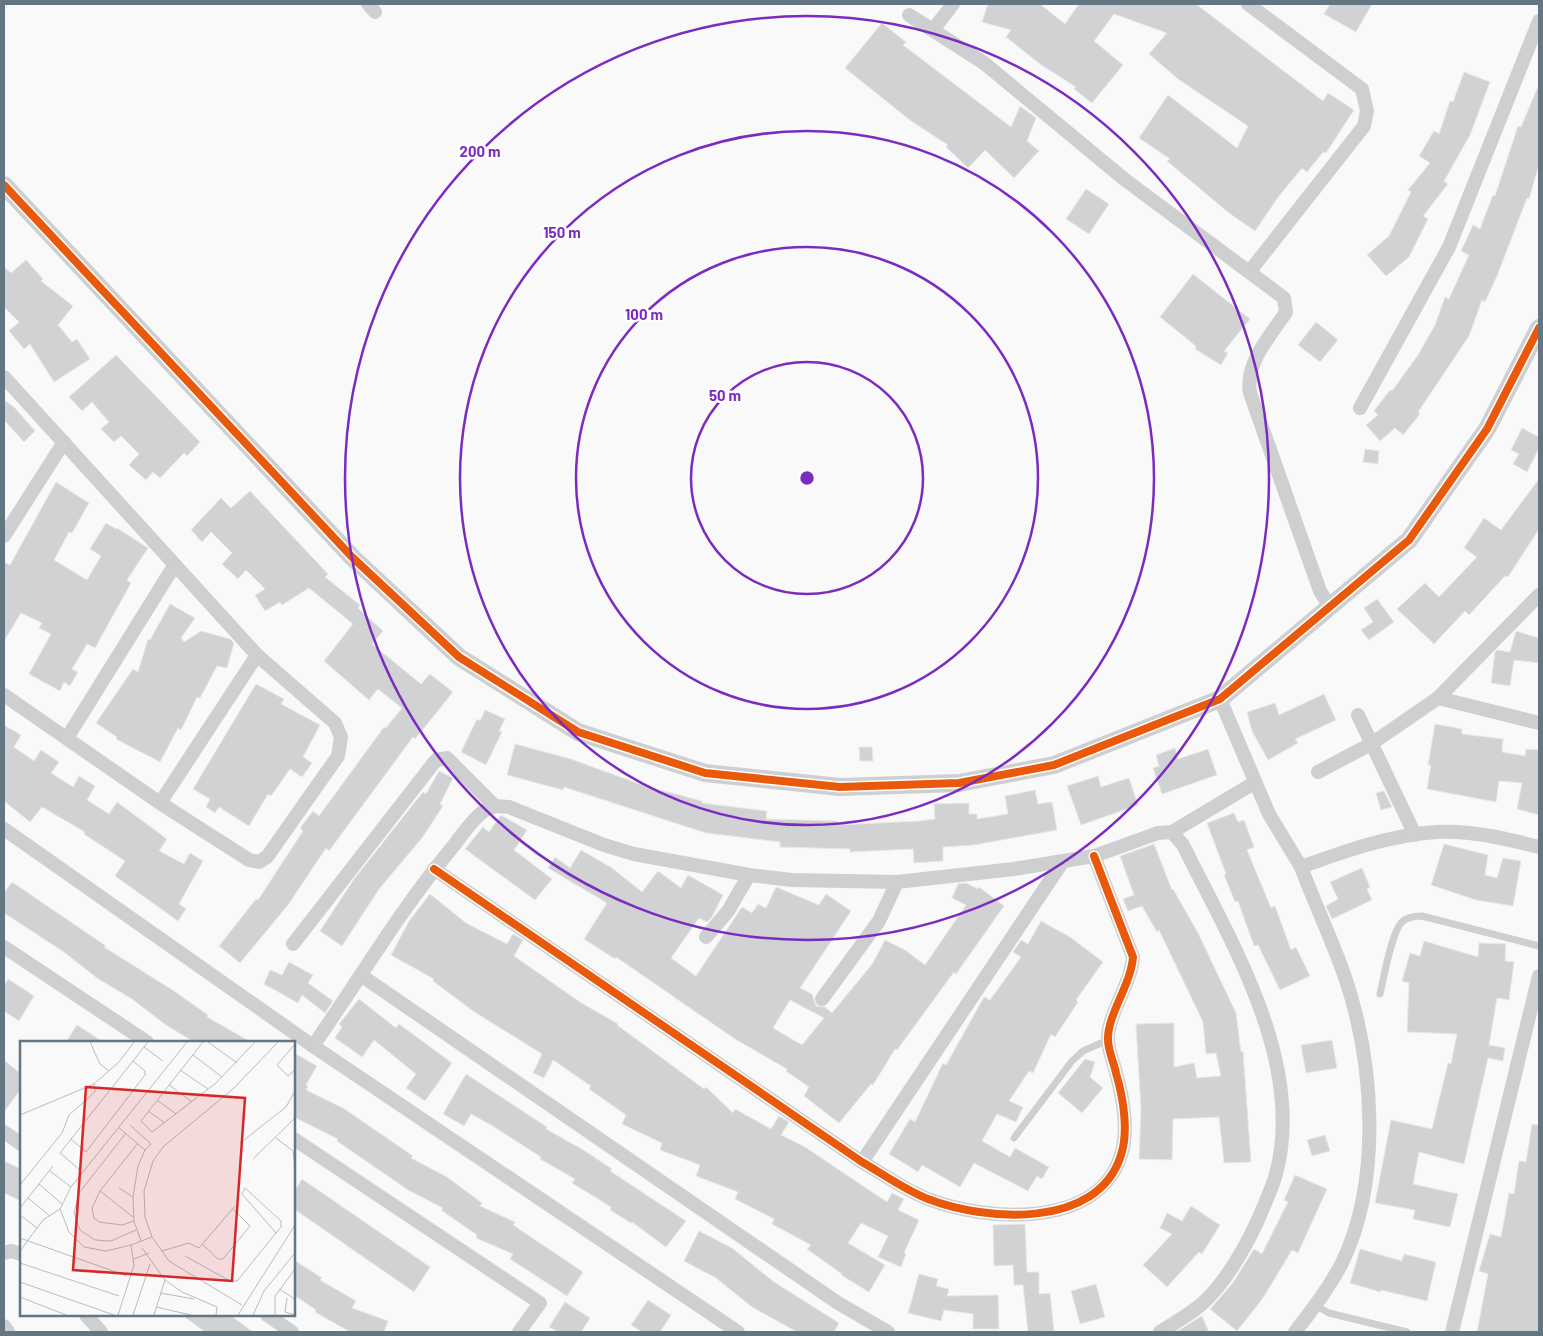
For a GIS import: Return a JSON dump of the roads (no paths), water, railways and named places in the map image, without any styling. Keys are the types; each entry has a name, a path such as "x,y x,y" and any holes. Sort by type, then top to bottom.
{"street":[{"path":"933,30 953,4"},
{"path":"1248,4 1362,89 1367,111 1364,126 1250,271"},
{"path":"909,15 984,62 1124,179 1280,293 1287,305 1286,312 1251,367 1248,380 1250,393 1320,591 1330,607"},
{"path":"1360,408 1449,247 1539,21"},
{"path":"4,185 352,557 459,657 578,732 705,773 840,786 959,783 1054,765 1220,698 1394,555 1423,522 1487,429 1539,328"},
{"path":"4,377 118,501 174,566 258,655 335,723 341,737 338,756 268,857 259,862 249,860 160,803 4,695"},
{"path":"4,536 64,442"},
{"path":"67,738 174,566"},
{"path":"1318,772 1371,744 1438,698 1539,595"},
{"path":"160,803 258,655"},
{"path":"1220,698 1254,783 1269,814 1301,868 1345,977 1366,1071 1368,1166 1362,1202 1342,1262 1316,1306 1295,1332"},
{"path":"1438,698 1539,723"},
{"path":"1358,715 1415,834"},
{"path":"293,944 436,760 447,758 495,806"},
{"path":"313,1046 362,976 397,920 434,870 483,812 495,806 509,807 604,845 634,854 749,875 792,880 897,882 1014,870 1094,856 1158,833 1172,832 1254,783"},
{"path":"4,829 313,1046 738,1332"},
{"path":"1160,1332 1203,1302 1222,1281 1248,1240 1276,1173 1282,1109 1272,1042 1257,1000 1183,845 1172,832"},
{"path":"1301,868 1354,848 1415,834 1464,833 1539,848"},
{"path":"434,870 862,1162 928,1199 978,1212 1011,1216 1057,1210 1089,1198 1113,1174 1122,1154 1124,1135 1121,1088 1108,1040 1109,1029 1132,972 1133,957 1094,856"},
{"path":"862,1162 1062,861"},
{"path":"706,937 728,911 749,875"},
{"path":"822,999 879,921 897,882"},
{"path":"4,947 145,1041"},
{"path":"362,976 838,1303 888,1332"},
{"path":"1452,1332 1539,976"},
{"path":"4,1132 20,1143"},
{"path":"295,1141 540,1303 519,1332"},
{"path":"4,1253 10,1251 20,1254"},
{"path":"87,1316 101,1332"},
{"path":"268,1316 292,1332"},
{"path":"4,1326 8,1332"}],"lane":[{"path":"1380,994 1396,933 1402,922 1412,916 1422,916 1539,946"},
{"path":"1014,1138 1072,1061 1083,1051 1108,1040"},
{"path":"1316,1306 1329,1313 1407,1332"}]}
